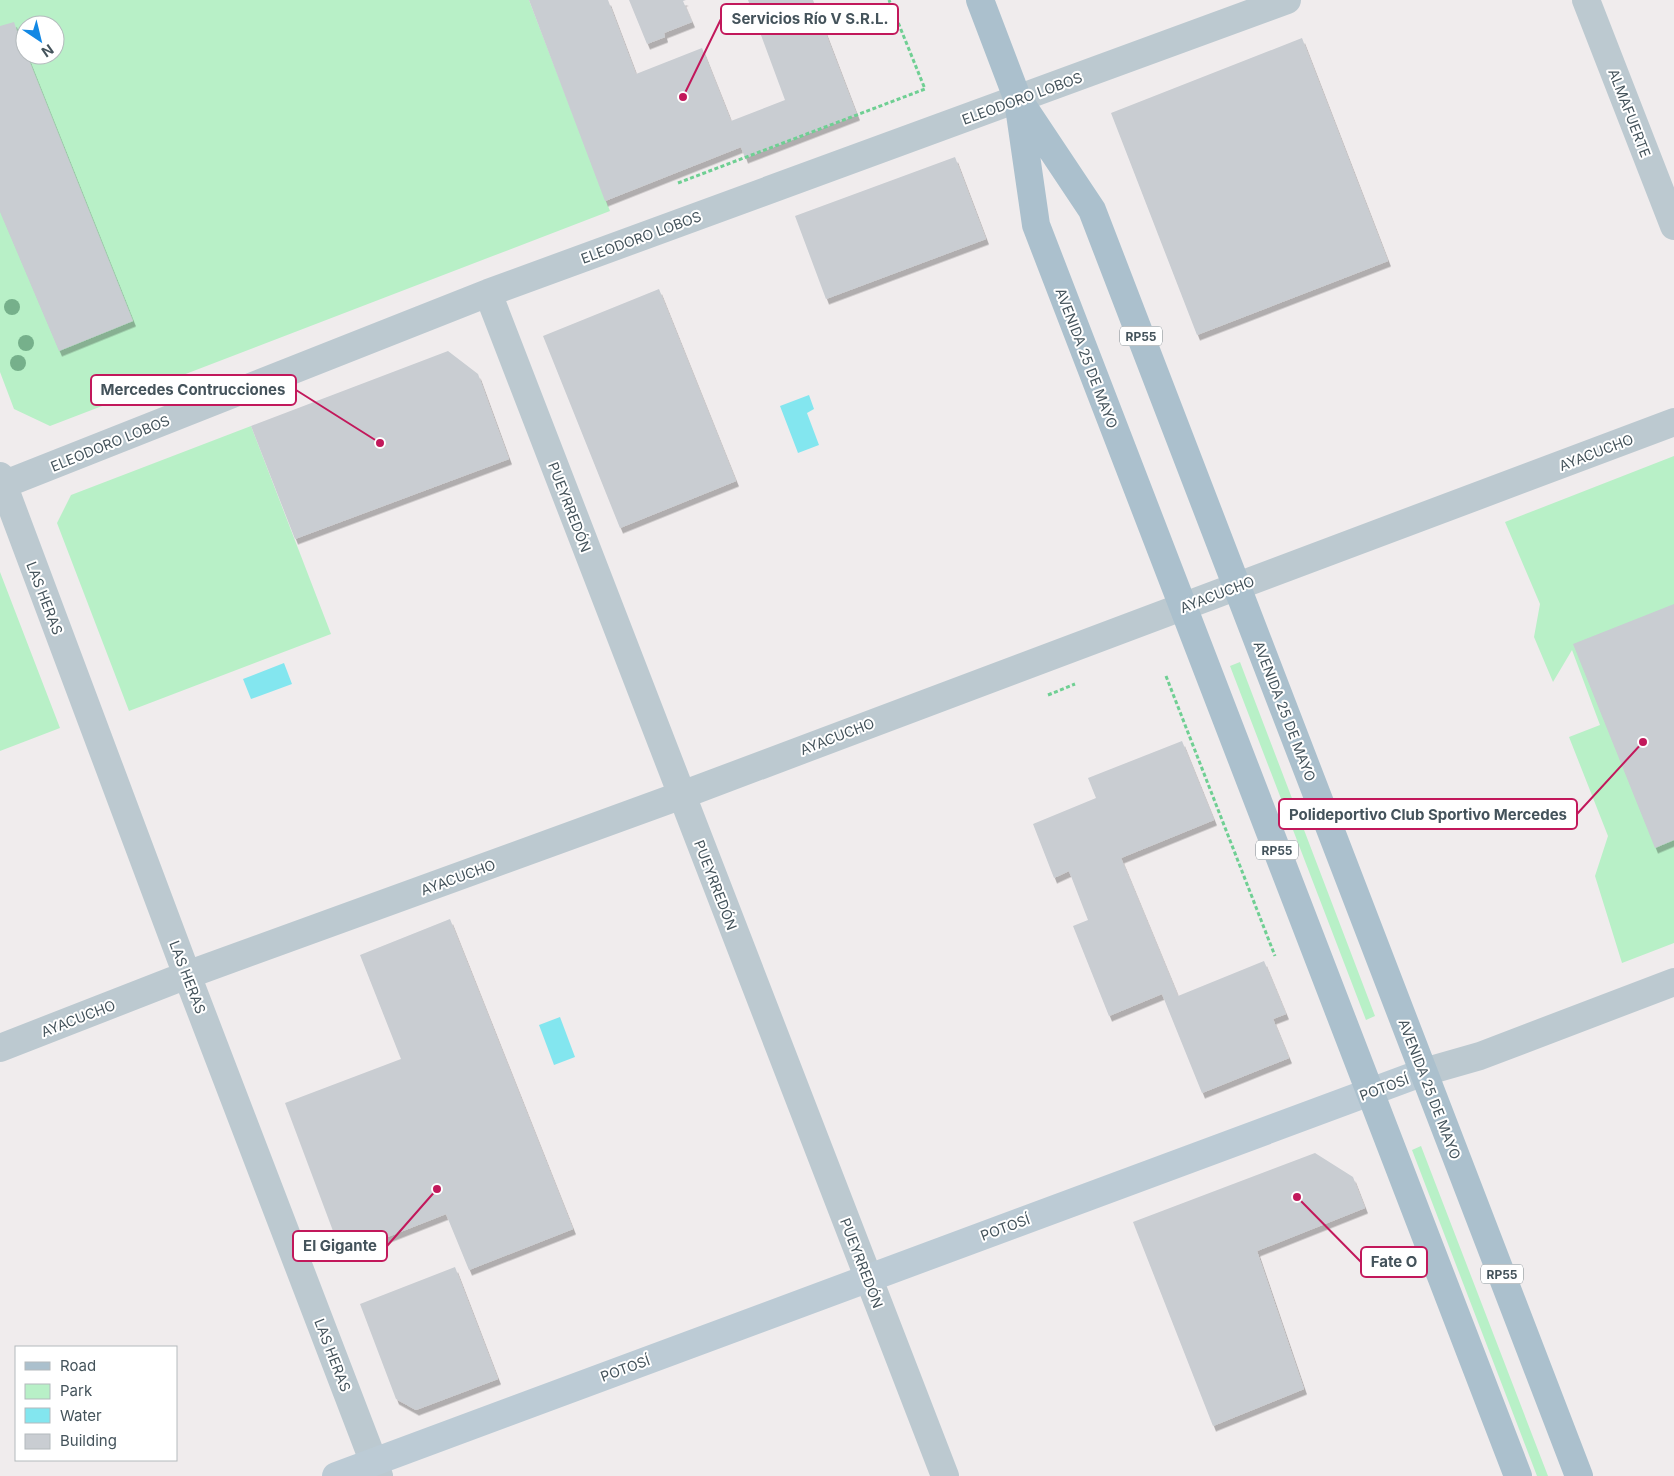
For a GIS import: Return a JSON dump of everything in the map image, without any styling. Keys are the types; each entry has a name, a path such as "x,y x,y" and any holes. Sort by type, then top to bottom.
{"main road":[{"name":"AVENIDA 25 DE MAYO","path":"980,0 990,13 1018,100 1036,225 1518,1476"},
{"name":"AVENIDA 25 DE MAYO","path":"1018,100 1092,210 1579,1476"},
{"name":"POTOSÍ","path":"336,1476 376,1469 868,1278 1424,1072"}],"street":[{"name":"ELEODORO LOBOS","path":"1,482 488,294 1287,0"},
{"name":"ALMAFUERTE","path":"1586,0 1674,226"},
{"name":"PUEYRREDÓN","path":"488,294 945,1476"},
{"name":"AYACUCHO","path":"0,1048 187,975 682,795 1674,422"},
{"name":"LAS HERAS","path":"1,482 376,1469"},
{"name":"POTOSÍ","path":"1424,1072 1480,1056 1674,982"}],"path":[{"path":"678,183 925,89 889,0"},
{"path":"1166,676 1275,956"}],"green space":[{"path":"0,0 529,0 610,211 50,426 14,409 0,372"},
{"path":"251,426 331,634 129,711 57,523 71,495"},
{"path":"1674,456 1674,943 1622,963 1595,876 1608,836 1569,737 1600,725 1572,650 1553,682 1534,637 1540,604 1505,522"},
{"path":"0,572 60,728 0,751"},
{"path":"1240,662 1375,1016 1366,1020 1230,666"},
{"path":"1421,1146 1548,1476 1537,1476 1412,1150"}],"water":[{"path":"809,395 814,409 807,413 819,445 798,453 780,406"},
{"path":"284,663 292,684 251,699 243,679"},
{"path":"560,1017 575,1057 554,1065 539,1025"}],"building":[{"path":"529,0 608,0 636,74 702,48 731,121 785,100 748,0 813,0 857,115 745,158 741,147 605,201"},
{"path":"629,0 686,0 683,1 692,22 664,33 665,37 647,44"},
{"path":"14,22 15,65 31,65 133,321 59,351 0,212 0,26"},
{"path":"1302,38 1388,261 1197,335 1111,113"},
{"path":"955,157 986,239 826,299 795,216"},
{"path":"659,289 736,481 620,528 543,336"},
{"path":"448,351 478,374 509,459 295,539 251,426"},
{"path":"1674,604 1674,840 1655,848 1573,644"},
{"path":"1182,741 1214,820 1121,858 1178,996 1264,961 1286,1014 1273,1019 1289,1058 1202,1093 1162,994 1109,1016 1073,926 1088,920 1069,871 1054,878 1033,824 1096,798 1088,778"},
{"path":"450,919 573,1229 469,1270 446,1214 342,1255 285,1103 401,1059 360,955"},
{"path":"1315,1153 1353,1177 1365,1208 1257,1251 1304,1389 1213,1426 1133,1222"},
{"path":"455,1267 498,1379 416,1410 396,1399 360,1304"}],"place":[{"name":"Servicios Río V S.R.L.","path":"683,97"},
{"name":"Mercedes Contrucciones","path":"380,443"},
{"name":"Polideportivo Club Sportivo Mercedes","path":"1643,742"},
{"name":"El Gigante","path":"437,1189"},
{"name":"Fate O","path":"1297,1197"}]}
